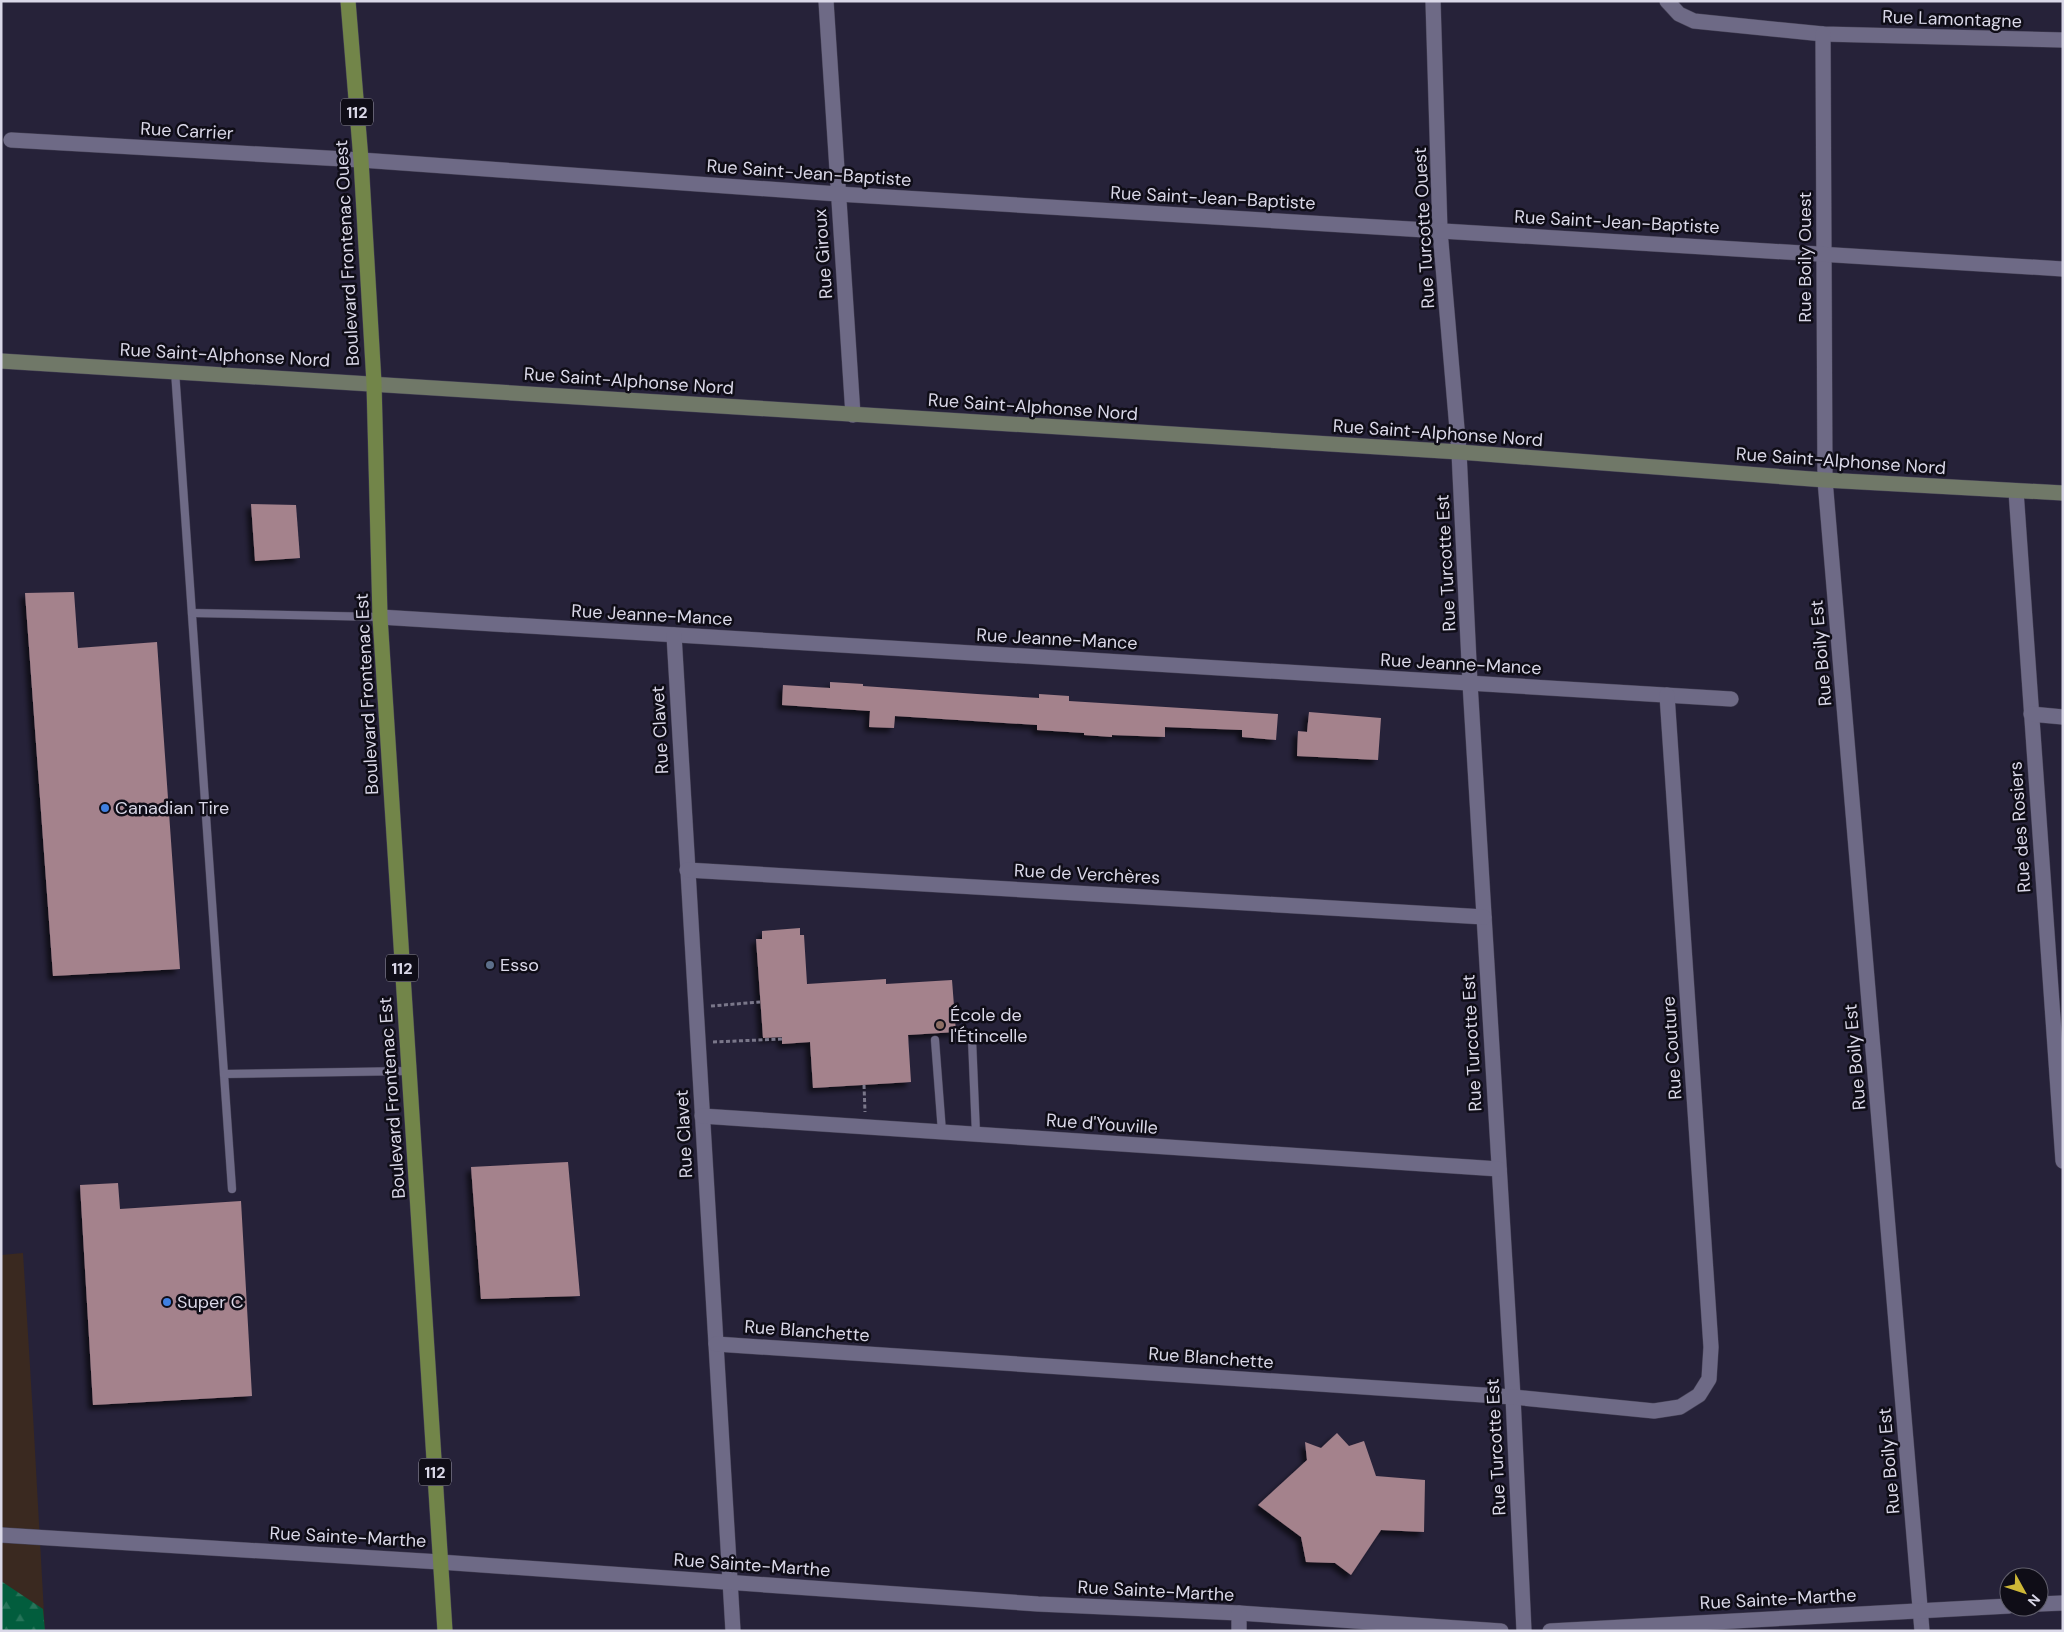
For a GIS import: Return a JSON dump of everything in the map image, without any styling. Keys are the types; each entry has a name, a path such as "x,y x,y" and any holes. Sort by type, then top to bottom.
{"main road":[{"name":"Boulevard Frontenac Ouest","path":"348,1 361,160 374,383"},
{"name":"Rue Saint-Alphonse Nord","path":"1,361 1459,452 1825,480 2063,493"},
{"name":"Boulevard Frontenac Est","path":"374,383 380,617 445,1631"}],"street":[{"name":"Rue Giroux","path":"826,1 853,415"},
{"name":"Rue Turcotte Ouest","path":"1433,1 1440,231 1459,452"},
{"name":"Rue Lamontagne","path":"1668,2 1679,14 1694,21 1823,34 2063,40"},
{"name":"Rue Boily Ouest","path":"1823,34 1825,480"},
{"name":"Rue Carrier","path":"11,140 361,160"},
{"name":"Rue Saint-Jean-Baptiste","path":"361,160 838,194 2063,269"},
{"name":"Rue Turcotte Est","path":"1459,452 1470,683 1524,1631"},
{"name":"Rue Boily Est","path":"1825,480 1922,1631"},
{"name":"Rue des Rosiers","path":"2016,491 2063,1161"},
{"name":"Rue Jeanne-Mance","path":"380,617 1731,699"},
{"name":"Rue Clavet","path":"674,635 733,1631"},
{"name":"Rue Couture","path":"1667,695 1711,1347 1709,1379 1699,1396"},
{"path":"2031,714 2063,717"},
{"name":"Rue de Verchères","path":"688,870 1484,917"},
{"name":"Rue d'Youville","path":"702,1116 1499,1169"},
{"name":"Rue Blanchette","path":"716,1344 1512,1397 1654,1411 1680,1407 1699,1396"},
{"name":"Rue Sainte-Marthe","path":"1,1535 730,1581 1038,1604 1239,1613 1501,1631"},
{"path":"2049,1604 2063,1603"},
{"name":"Rue Sainte-Marthe","path":"1550,1631 1920,1609 1999,1606"},
{"path":"1239,1613 1239,1631"}],"lane":[{"path":"175,371 232,1189"},
{"path":"192,614 380,617"},
{"path":"972,1039 976,1134"},
{"path":"935,1040 942,1132"},
{"path":"224,1074 409,1071"}],"path":[{"path":"696,1007 760,1002"},
{"path":"698,1043 782,1039"},
{"path":"864,1085 866,1127"}],"shaded area":[{"path":"23,1253 45,1631 1,1631 1,1255"}],"green space":[{"path":"1,1581 43,1609 45,1631 1,1631"}],"building":[{"path":"251,504 296,505 300,558 255,561"},
{"name":"Canadian Tire","path":"74,592 78,648 157,642 180,969 53,976 25,593"},
{"path":"830,682 1039,698 1039,694 1069,696 1069,701 1278,714 1276,740 1242,737 1242,730 1165,727 1165,737 1112,735 1112,737 1037,730 1037,725 895,716 894,728 869,727 870,711 782,705 783,685 830,688"},
{"path":"1309,712 1381,718 1378,760 1297,756 1298,731 1307,732"},
{"path":"800,928 800,935 804,935 807,984 886,979 886,984 952,980 956,1032 908,1035 911,1082 813,1088 810,1042 782,1044 782,1037 763,1038 756,939 762,939 762,931"},
{"path":"568,1162 580,1296 481,1299 471,1167"},
{"name":"Super C","path":"118,1183 120,1209 241,1201 252,1396 93,1405 80,1185"},
{"path":"1337,1433 1349,1446 1364,1441 1376,1476 1425,1480 1424,1532 1381,1530 1351,1575 1335,1563 1306,1562 1301,1537 1258,1505 1307,1460 1305,1442 1321,1448"}],"place":[{"name":"Canadian Tire","path":"105,808"},
{"name":"Esso","path":"490,965"},
{"name":"École de l'Étincelle","path":"940,1025"},
{"name":"Super C","path":"167,1302"}]}
